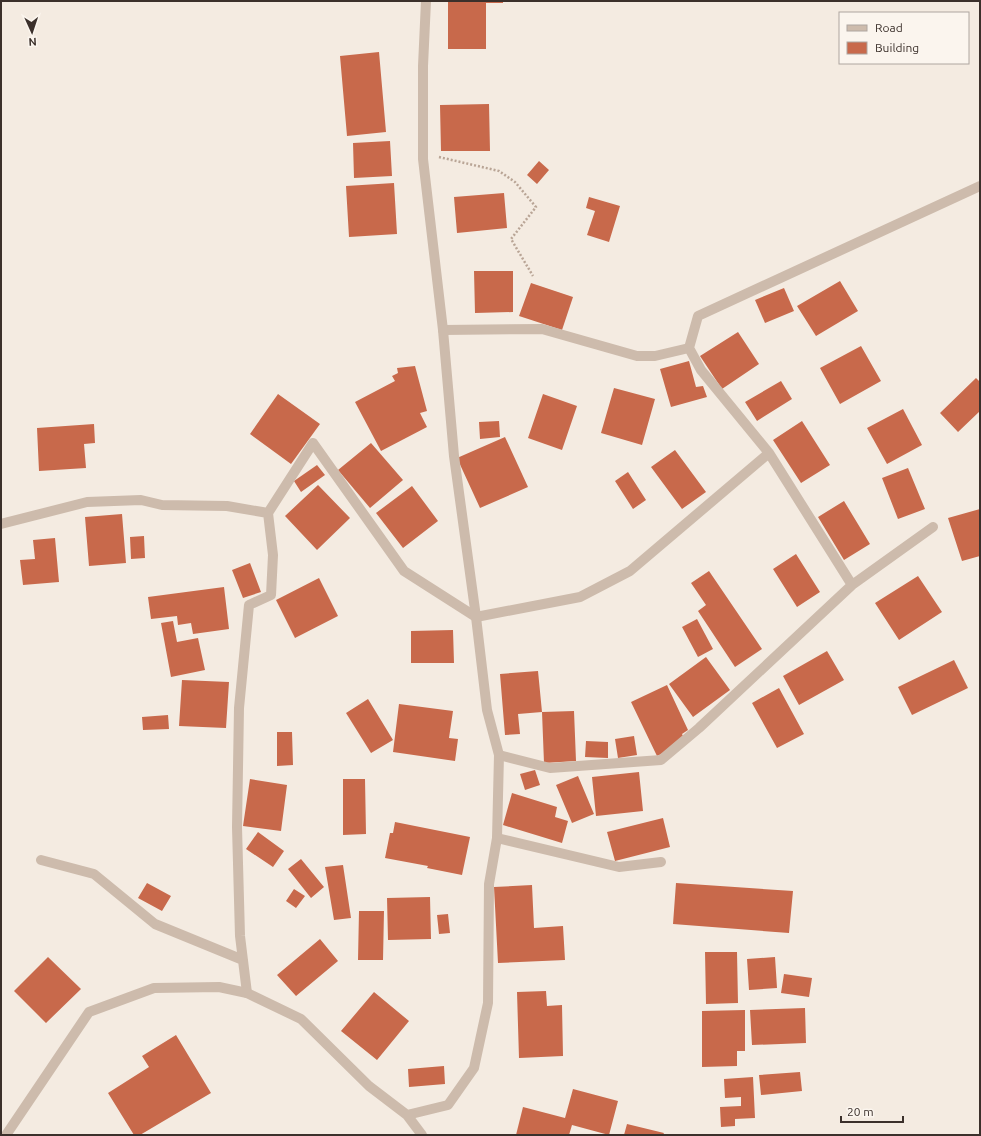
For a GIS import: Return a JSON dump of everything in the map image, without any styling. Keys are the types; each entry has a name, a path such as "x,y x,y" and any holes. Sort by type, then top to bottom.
{"street":[{"path":"407,1115 448,1105 474,1068 488,1003 489,884 497,838 499,755 487,710 454,456 423,159 423,66 426,1"},
{"path":"852,585 768,453 701,370 689,348 698,316 980,186"},
{"path":"442,330 542,329 637,356 655,356 689,348"},
{"path":"247,993 240,936 237,827 239,708 249,605 271,595 273,554 268,513 313,443 404,571 476,617 580,597 630,570 768,453"},
{"path":"1,524 87,502 142,500 162,505 227,506 268,513"},
{"path":"499,755 550,768 661,760 700,728 852,585 933,526"},
{"path":"497,838 619,867 661,862"},
{"path":"41,860 94,874 155,924 243,960"},
{"path":"6,1135 89,1012 154,988 219,987 247,993 301,1020 370,1086 407,1115 422,1135"}],"path":[{"path":"423,153 499,171 516,182 536,207 511,239 533,276"}],"building":[{"path":"448,1 503,1 503,3 486,3 486,49 448,49"},
{"path":"379,52 386,132 347,136 340,56"},
{"path":"489,104 490,151 441,151 440,105"},
{"path":"390,141 392,176 354,178 353,143"},
{"path":"539,161 549,170 537,184 527,175"},
{"path":"394,183 397,234 349,237 346,186"},
{"path":"504,193 507,228 457,233 454,197"},
{"path":"589,197 620,206 609,242 587,235 595,211 586,208"},
{"path":"474,271 513,271 513,312 475,313"},
{"path":"840,281 858,311 816,336 797,306"},
{"path":"531,283 573,297 562,330 519,316"},
{"path":"784,288 794,311 765,323 755,300"},
{"path":"738,332 759,364 722,389 700,356"},
{"path":"861,346 881,381 840,404 820,368"},
{"path":"689,361 696,387 703,386 707,397 671,407 660,369"},
{"path":"415,366 427,411 420,413 427,427 381,451 355,402 395,381 392,376 398,373 397,368"},
{"path":"976,378 980,382 980,411 958,432 940,413"},
{"path":"781,381 792,399 757,421 745,402"},
{"path":"614,388 655,399 642,445 601,433"},
{"path":"278,394 320,424 291,464 250,434"},
{"path":"543,394 577,406 562,450 528,438"},
{"path":"903,409 922,445 887,464 867,428"},
{"path":"499,421 500,437 480,439 479,422"},
{"path":"802,421 830,465 801,483 773,440"},
{"path":"94,424 95,443 84,444 86,468 39,471 37,428"},
{"path":"505,437 528,487 480,508 457,458"},
{"path":"371,443 403,480 370,508 338,470"},
{"path":"675,450 706,492 682,509 651,467"},
{"path":"317,465 325,475 301,492 294,481"},
{"path":"908,468 925,509 898,519 882,478"},
{"path":"628,472 646,500 633,509 615,481"},
{"path":"318,485 350,518 317,550 285,516"},
{"path":"412,486 438,521 403,548 376,513"},
{"path":"844,501 870,544 844,560 818,517"},
{"path":"980,509 980,556 962,561 948,518"},
{"path":"122,514 126,563 89,566 85,517"},
{"path":"144,536 145,558 131,559 130,537"},
{"path":"55,538 59,582 23,585 20,560 35,559 33,540"},
{"path":"796,554 820,592 797,607 773,569"},
{"path":"250,563 261,592 243,598 232,570"},
{"path":"709,571 762,649 735,667 698,611 706,605 691,583"},
{"path":"918,576 942,612 899,640 875,603"},
{"path":"319,578 338,616 295,638 276,600"},
{"path":"224,587 229,629 193,634 191,623 178,625 177,616 151,619 148,597"},
{"path":"697,619 713,649 698,657 682,627"},
{"path":"173,621 177,642 198,638 205,670 171,677 161,623"},
{"path":"453,630 454,663 411,663 411,631"},
{"path":"827,651 844,680 799,705 783,676"},
{"path":"706,657 730,690 693,717 669,684"},
{"path":"954,660 968,688 912,715 898,687"},
{"path":"538,671 542,712 518,714 520,734 505,735 500,674"},
{"path":"182,680 229,682 226,728 179,726"},
{"path":"667,685 688,730 682,734 686,742 657,756 631,702"},
{"path":"779,688 804,734 777,748 752,703"},
{"path":"368,699 393,740 371,753 346,713"},
{"path":"399,704 453,711 449,738 458,739 455,761 393,752"},
{"path":"574,711 576,761 544,763 542,712"},
{"path":"168,715 169,729 143,730 142,717"},
{"path":"277,732 292,732 293,765 277,766"},
{"path":"634,736 637,755 618,758 615,739"},
{"path":"586,741 608,742 608,758 585,757"},
{"path":"535,770 540,785 525,790 520,774"},
{"path":"639,772 643,811 596,816 592,777"},
{"path":"578,776 594,814 572,823 556,785"},
{"path":"250,779 287,785 281,831 243,826"},
{"path":"343,779 365,779 366,834 343,835"},
{"path":"512,793 557,807 555,817 568,821 562,843 503,825"},
{"path":"663,818 670,847 615,861 607,832"},
{"path":"395,822 470,837 462,875 427,868 428,866 385,858 390,833 393,833"},
{"path":"258,832 284,851 273,867 246,849"},
{"path":"301,859 324,887 311,898 288,869"},
{"path":"343,865 351,918 334,920 325,867"},
{"path":"147,883 171,896 162,911 138,898"},
{"path":"676,883 793,891 789,933 673,924"},
{"path":"532,885 534,928 563,926 565,960 498,963 494,887"},
{"path":"294,889 305,896 296,908 286,901"},
{"path":"430,897 431,939 388,940 387,898"},
{"path":"359,911 384,911 383,960 358,960"},
{"path":"448,914 450,933 439,934 437,915"},
{"path":"320,939 338,961 296,996 277,975"},
{"path":"705,952 737,952 738,1003 706,1004"},
{"path":"48,957 81,989 46,1023 14,991"},
{"path":"775,957 777,988 749,990 747,959"},
{"path":"784,974 812,978 809,997 781,993"},
{"path":"546,991 547,1006 562,1005 563,1056 519,1058 517,992"},
{"path":"374,992 409,1021 377,1060 341,1031"},
{"path":"805,1008 806,1043 752,1045 750,1010"},
{"path":"745,1010 745,1051 737,1051 737,1066 702,1067 702,1011"},
{"path":"176,1035 211,1093 140,1135 134,1135 108,1093 149,1067 142,1056"},
{"path":"444,1066 445,1084 409,1087 408,1069"},
{"path":"800,1072 802,1091 761,1095 759,1075"},
{"path":"753,1077 755,1118 735,1119 735,1126 721,1127 720,1107 741,1106 741,1097 725,1098 724,1079"},
{"path":"573,1089 618,1101 609,1135 572,1125 569,1135 516,1135 523,1107 565,1118"},
{"path":"627,1124 664,1133 663,1135 624,1135"}]}
